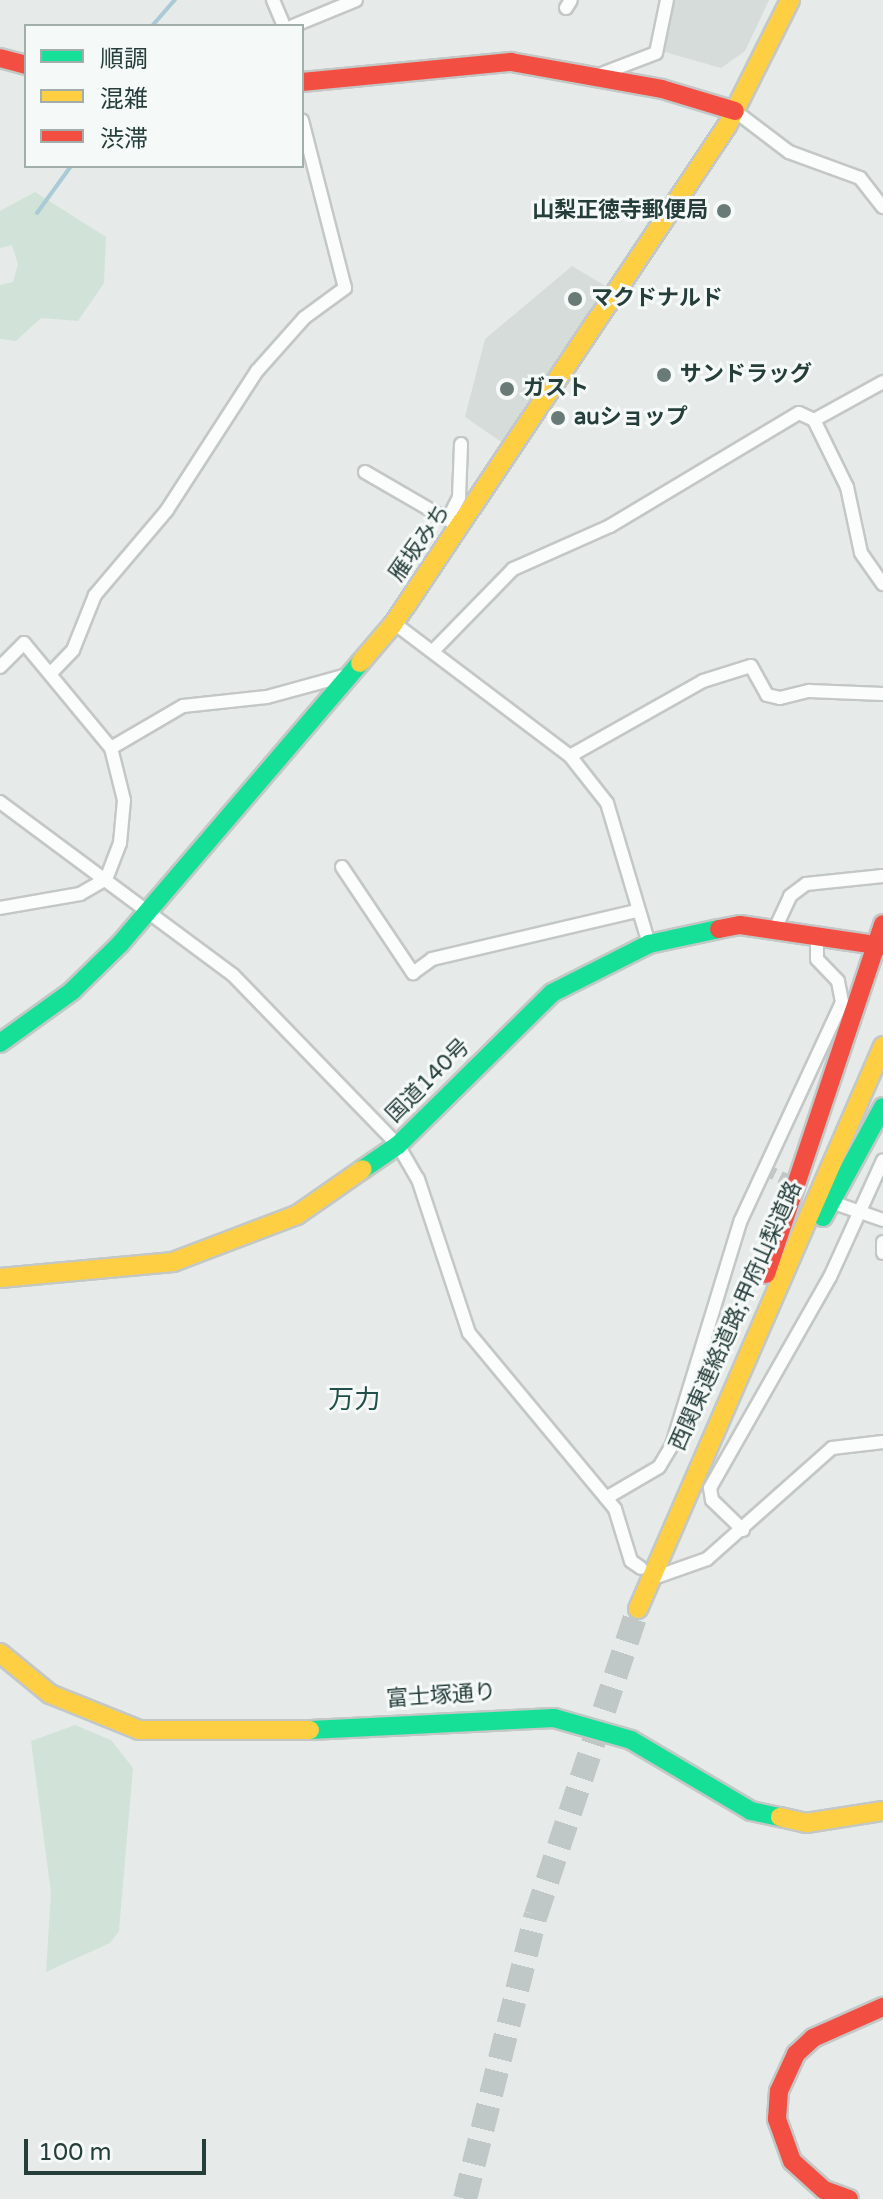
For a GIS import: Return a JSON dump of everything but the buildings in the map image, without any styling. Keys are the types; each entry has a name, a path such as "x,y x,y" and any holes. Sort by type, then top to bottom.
{"main road":[{"name":"雁坂みち","path":"0,1043 72,991 149,911 394,623 454,523 735,111 790,0"},
{"path":"0,58 24,64"},
{"path":"304,82 511,62 596,76 735,111"},
{"path":"714,1421 826,1105 883,924"},
{"name":"国道140号","path":"0,1278 105,1273 210,1250 297,1215 398,1145 552,993 649,944 740,925 878,945"},
{"name":"西関東連絡道路;甲府山梨道路","path":"638,1609 714,1421 883,1046"},
{"path":"746,1354 883,1107"},
{"name":"富士塚通り","path":"0,1653 50,1694 139,1730 278,1732 554,1718 631,1740 751,1811 806,1823 883,1811"},
{"path":"849,2199 824,2190 792,2161 777,2119 779,2091 796,2054 813,2038 883,2007"}],"street":[{"path":"273,0 283,24"},
{"path":"298,24 356,0"},
{"path":"596,76 656,53 667,0"},
{"path":"735,111 789,152 860,178 883,207"},
{"path":"50,674 73,650 95,595 167,510 257,371 304,318 345,288 304,128"},
{"path":"814,420 883,382"},
{"path":"435,649 513,569 610,526 799,413 814,420 847,487 861,553 883,584"},
{"path":"365,472 454,523 459,497 461,444"},
{"path":"394,623 435,649 570,756 607,803 649,944"},
{"path":"0,667 24,643 111,748 124,800 120,843 106,879 80,894 0,908"},
{"path":"570,756 703,681 751,666 767,695 780,698 809,691 883,694"},
{"path":"111,748 183,706 267,697 353,673"},
{"path":"0,802 233,975 398,1145 418,1179 469,1333 606,1498 631,1561 641,1568"},
{"path":"342,867 413,973 432,959 637,911"},
{"path":"774,931 790,896 806,884 883,876"},
{"path":"606,1498 659,1467 672,1445 741,1220 842,1002 838,981 817,959 817,937"},
{"path":"743,1530 712,1500 710,1488 860,1213 883,1160"},
{"path":"840,1205 883,1220"},
{"path":"883,1242 883,1253"},
{"path":"659,1576 707,1559 832,1448 883,1442"}],"shaded area":[{"path":"671,0 769,0 745,51 721,68 658,50"},
{"path":"572,266 617,293 512,449 465,417 485,339"}],"green space":[{"path":"35,192 106,237 104,283 78,321 41,318 16,341 0,339 0,285 13,282 18,264 12,245 0,248 0,211"},
{"path":"75,1725 111,1740 133,1768 119,1931 110,1943 46,1972 51,1893 31,1741"}],"waterway":[{"path":"154,24 175,0"},
{"path":"37,213 70,168"}],"tunnel":[{"path":"764,1169 797,1185"},
{"path":"465,2199 536,1915 638,1609"}],"traffic: fast":[{"path":"0,1043 72,991 120,944 360,663"},
{"path":"363,1169 398,1145 552,993 649,944 719,929"},
{"path":"823,1217 883,1107"},
{"path":"310,1730 554,1718 631,1740 751,1811 780,1817"}],"traffic: slow":[{"path":"360,663 394,623 727,126 790,0"},
{"path":"638,1609 883,1046"},
{"path":"0,1278 173,1262 297,1215 363,1169"},
{"path":"0,1653 50,1694 139,1730 310,1730"},
{"path":"780,1817 806,1823 883,1811"}],"traffic: jam":[{"path":"0,58 24,64"},
{"path":"304,82 511,62 662,89 735,111"},
{"path":"766,1274 883,924"},
{"path":"719,929 740,925 883,946"},
{"path":"849,2199 824,2190 792,2161 777,2119 779,2091 796,2054 813,2038 883,2007"}],"place":[{"name":"山梨正徳寺郵便局","path":"724,211"},
{"name":"マクドナルド","path":"575,299"},
{"name":"サンドラッグ","path":"664,375"},
{"name":"ガスト","path":"507,389"},
{"name":"auショップ","path":"558,418"}],"district":[{"name":"万力","path":"354,1400"}]}
